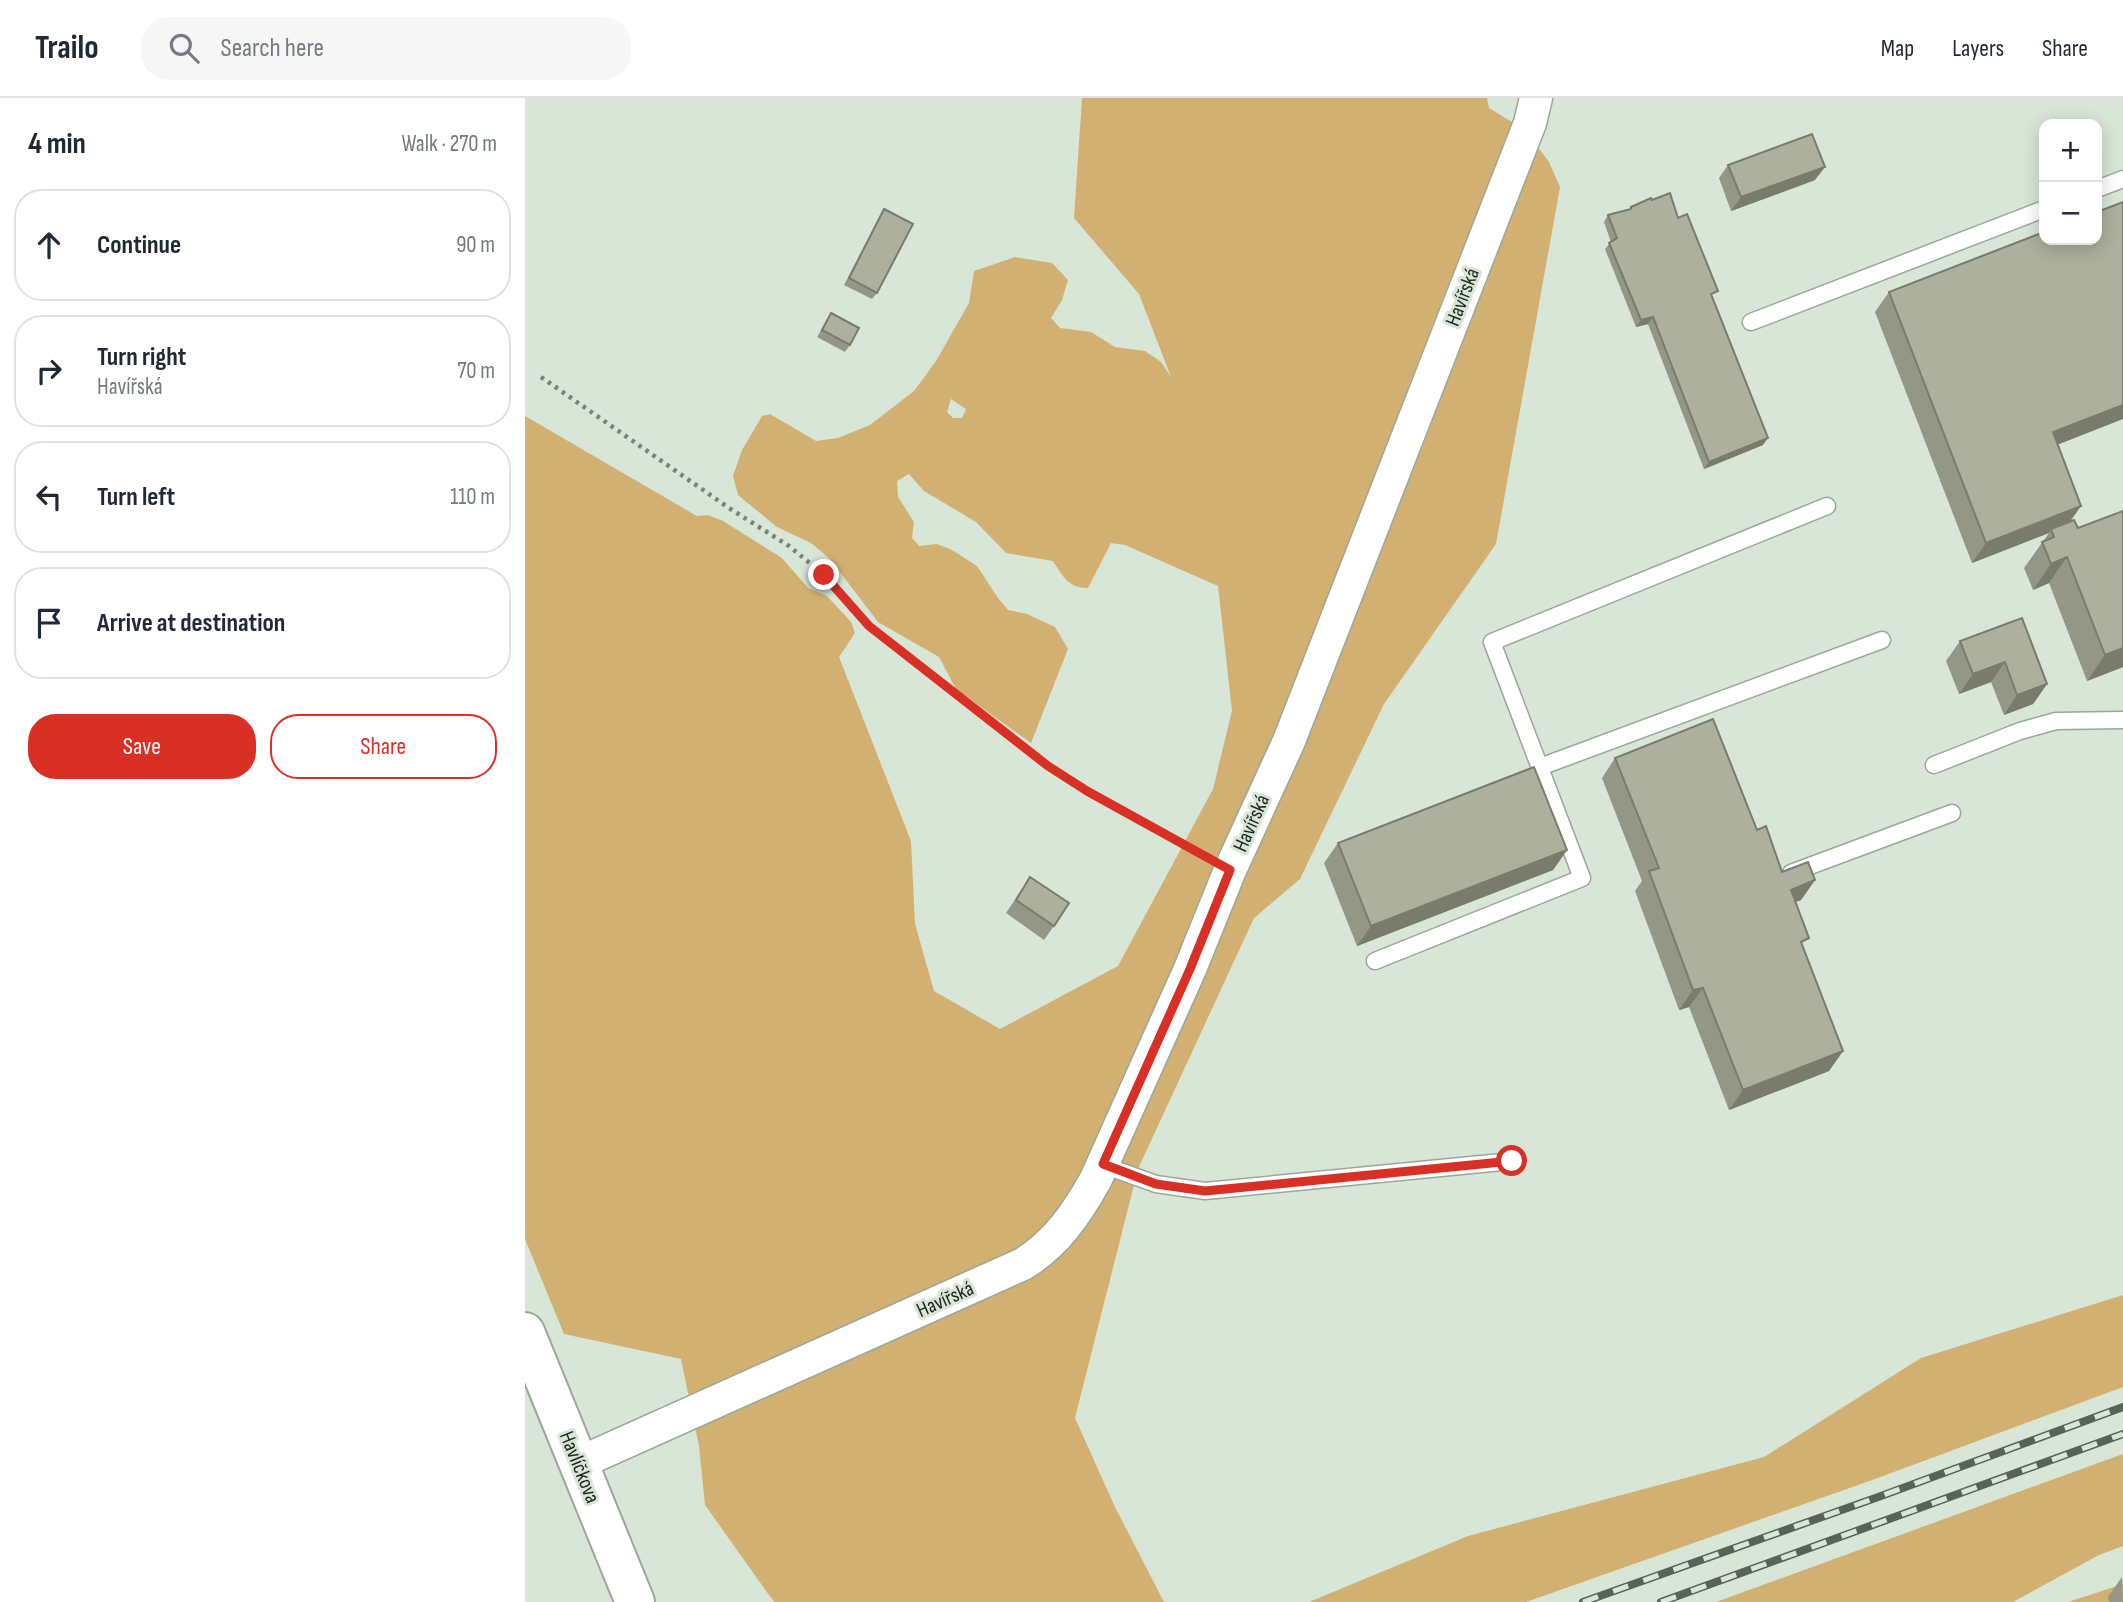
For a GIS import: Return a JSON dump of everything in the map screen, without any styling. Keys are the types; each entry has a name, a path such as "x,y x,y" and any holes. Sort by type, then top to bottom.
{"main road":[{"name":"Havlíčkova","path":"525,1332 635,1602"}],"street":[{"name":"Havířská","path":"579,1464 1023,1264 1042,1252 1080,1208 1103,1164 1289,741 1530,123 1536,98"}],"lane":[{"path":"2102,187 2123,179"},
{"path":"1751,322 2039,211"},
{"path":"1375,961 1582,878 1492,642 1827,506"},
{"path":"1540,768 1882,640"},
{"path":"1934,765 2056,721 2123,720"},
{"path":"1791,873 1952,813"},
{"path":"1103,1164 1156,1184 1205,1191 1512,1161"}],"path":[{"path":"541,377 729,508 789,546 824,575 869,626 1048,766 1087,791 1230,870"}],"shaded area":[{"path":"1082,98 1487,98 1489,108 1525,130 1549,162 1560,187 1496,544 1384,704 1300,879 1254,918 1138,1169 1075,1418 1115,1507 1164,1602 774,1602 705,1505 699,1446 681,1359 564,1334 525,1239 525,416 697,516 708,515 723,521 782,558 808,588 827,596 851,622 855,633 839,657 911,841 915,924 934,991 1000,1029 1118,966 1213,789 1232,711 1218,586 1125,545 1111,543 1088,588 1076,586 1067,580 1053,561 1006,553 976,522 924,491 909,474 897,481 898,497 914,522 912,538 919,546 937,544 977,566 1008,610 1027,614 1055,627 1068,649 1031,743 956,689 939,657 878,622 830,559 811,543 777,527 738,495 733,476 742,450 762,416 770,414 816,441 838,438 870,425 914,391 936,361 969,303 974,271 1015,257 1052,263 1068,280 1062,300 1051,318 1060,328 1091,332 1115,347 1145,351 1161,362 1171,377 1139,294 1074,218","holes":["951,399 966,409 962,418 953,418 947,412"]},
{"path":"2123,1295 2123,1387 1875,1479 1526,1602 1309,1602 1468,1536 1764,1457 1921,1358"},
{"path":"2123,1454 2123,1546 2099,1555 2013,1602 1716,1602"},
{"path":"2123,1584 2123,1602 2068,1602"}],"building":[{"path":"1812,134 1825,167 1741,197 1728,165"},
{"path":"1670,193 1678,218 1687,214 1718,291 1711,294 1768,438 1709,462 1653,317 1641,320 1609,243 1617,238 1608,215"},
{"path":"2123,202 2123,405 2053,432 2081,506 1986,543 1889,292 2039,234 2039,245 2102,245 2102,210"},
{"path":"884,209 913,224 877,293 849,278"},
{"path":"831,313 859,328 850,345 822,330"},
{"path":"2123,511 2123,648 2105,655 2067,557 2051,564 2042,542 2054,537 2051,529 2074,520 2078,528"},
{"path":"2022,618 2047,684 2017,695 2005,662 1973,674 1960,641"},
{"path":"1713,719 1757,830 1766,826 1782,872 1808,862 1815,880 1791,890 1809,938 1801,942 1843,1051 1743,1090 1703,988 1693,990 1649,871 1659,868 1615,758"},
{"path":"1534,767 1567,850 1371,926 1338,843"},
{"path":"1030,877 1069,903 1054,926 1016,900"}],"railway":[{"path":"1583,1602 2123,1407"},
{"path":"1661,1602 2123,1434"}],"route":[{"path":"824,575 869,626 1048,766 1087,791 1230,870 1190,969 1103,1164 1156,1184 1205,1191 1512,1161"}]}
